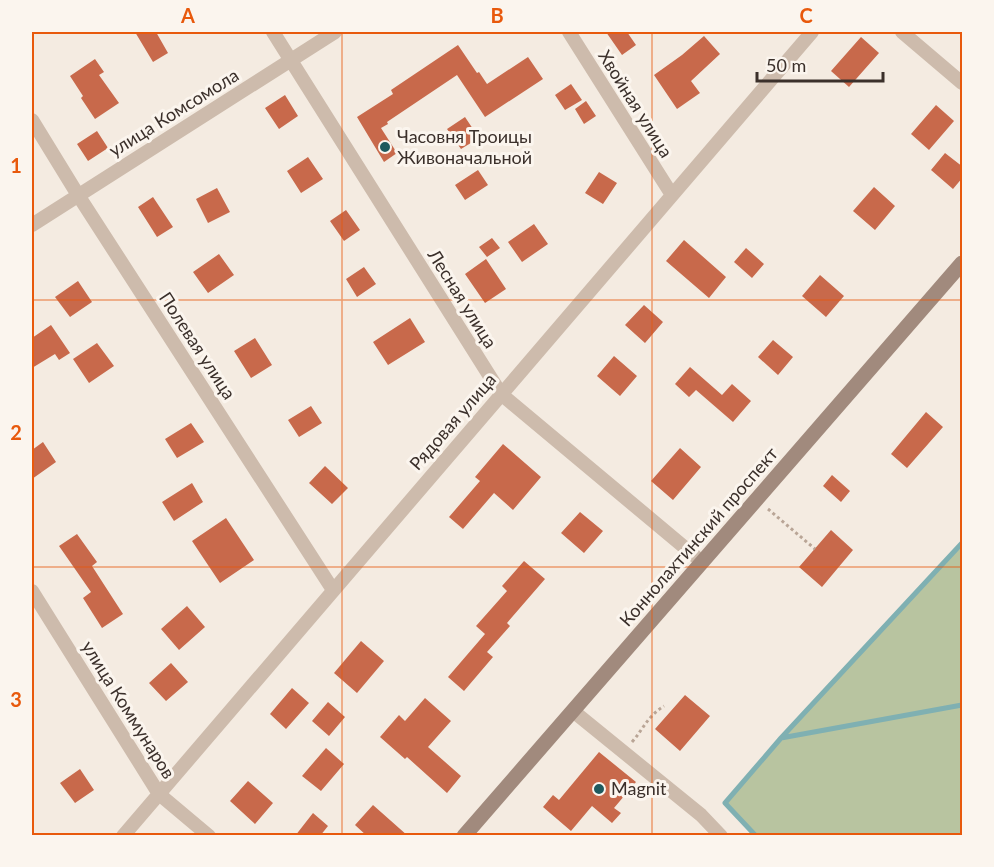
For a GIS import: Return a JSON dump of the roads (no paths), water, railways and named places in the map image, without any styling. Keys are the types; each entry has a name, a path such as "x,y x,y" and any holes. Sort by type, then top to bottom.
{"main road":[{"name":"Коннолахтинский проспект","path":"464,836 963,264"}],"street":[{"name":"Лесная улица","path":"273,32 501,394 702,562"},
{"name":"улица Комсомола","path":"32,225 335,32"},
{"name":"Хвойная улица","path":"568,32 672,195"},
{"name":"Рядовая улица","path":"123,836 812,32"},
{"path":"902,32 963,83"},
{"name":"Полевая улица","path":"32,120 333,590"},
{"name":"улица Коммунаров","path":"32,591 159,794 209,836"},
{"path":"573,711 701,815 721,836"}],"waterway":[{"path":"756,836 725,803 781,738 962,543"},
{"path":"781,738 962,705"}],"place":[{"name":"Часовня Троицы Живоначальной","path":"385,147"},
{"name":"Magnit","path":"599,789"}]}
